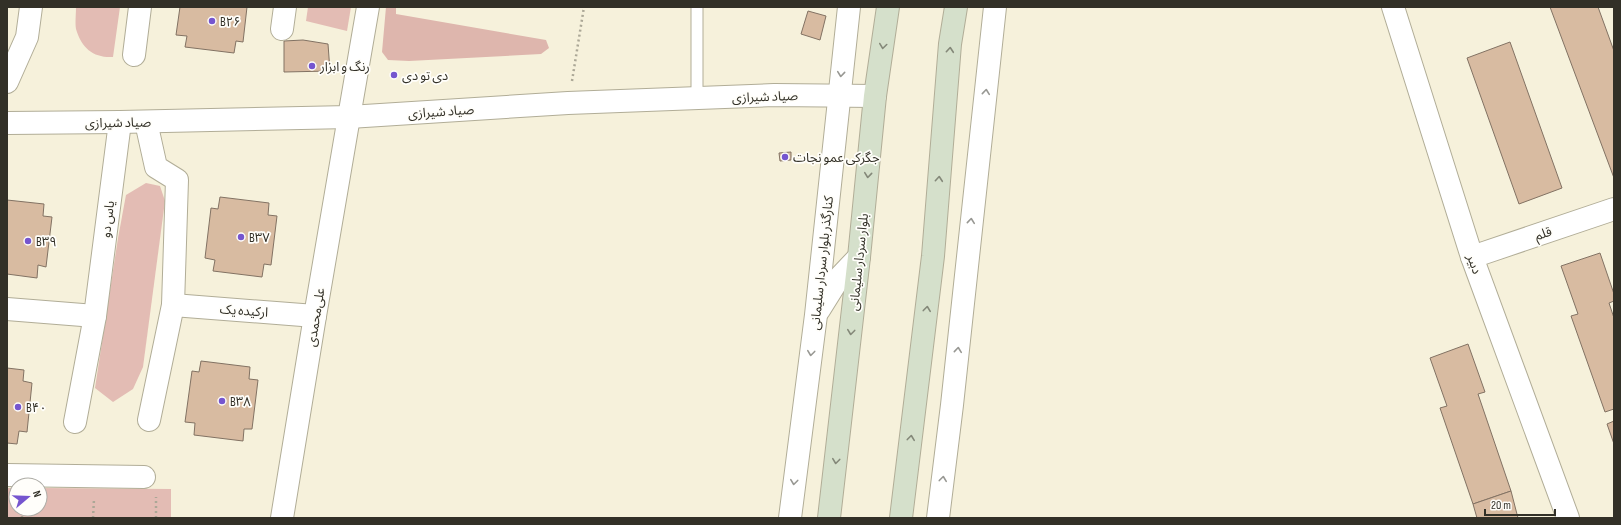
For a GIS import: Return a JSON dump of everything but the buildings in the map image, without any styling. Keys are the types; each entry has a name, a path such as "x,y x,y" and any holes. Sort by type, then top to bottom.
{"main road":[{"name":"بلوار سردار سلیمانی","path":"829,518 859,257 875,96 888,7"},
{"path":"901,518 933,256 950,44 956,7"}],"street":[{"path":"7,82 27,37 31,7"},
{"path":"134,54 140,7"},
{"path":"282,28 285,7"},
{"name":"علی‌محمدی","path":"282,518 368,7"},
{"name":"کنارگذر بلوار سردار سلیمانی","path":"790,518 816,315 849,7"},
{"path":"938,518 952,405 995,7"},
{"name":"دبیر","path":"1393,7 1472,257 1568,518"},
{"name":"صیاد شیرازی","path":"7,123 146,122 349,117 568,103 839,94 875,96"},
{"name":"یاس دو","path":"75,422 95,316 120,122"},
{"path":"146,122 156,167 177,180 173,305 149,420"},
{"name":"قلم","path":"1472,257 1614,209"},
{"path":"816,315 839,278 859,257"},
{"name":"ارکیده یک","path":"173,305 315,316"},
{"path":"7,309 95,316"},
{"path":"7,475 144,477"}],"lane":[{"path":"697,7 697,98"}],"path":[{"path":"568,103 584,7"},
{"path":"93,518 95,492"}],"shaded area":[{"path":"76,7 120,7 113,57 100,56 85,47 76,29"},
{"path":"308,7 351,7 347,31 306,21"},
{"path":"386,7 396,7 396,14 546,40 549,48 541,54 409,61 388,60 382,52"},
{"path":"146,183 160,186 165,201 143,367 133,389 113,402 95,388 126,195"},
{"path":"7,488 8,517 48,517 48,488 171,489 171,518 7,518"}],"place":[{"name":"B۲۶","path":"212,21"},
{"name":"رنگ و ابزار","path":"312,66"},
{"name":"دی تو دی","path":"394,75"},
{"name":"جگرکی عمو نجات","path":"785,157"},
{"name":"B۳۷","path":"241,237"},
{"name":"B۳۹","path":"28,241"},
{"name":"B۳۸","path":"222,401"},
{"name":"B۴۰","path":"18,407"}]}
